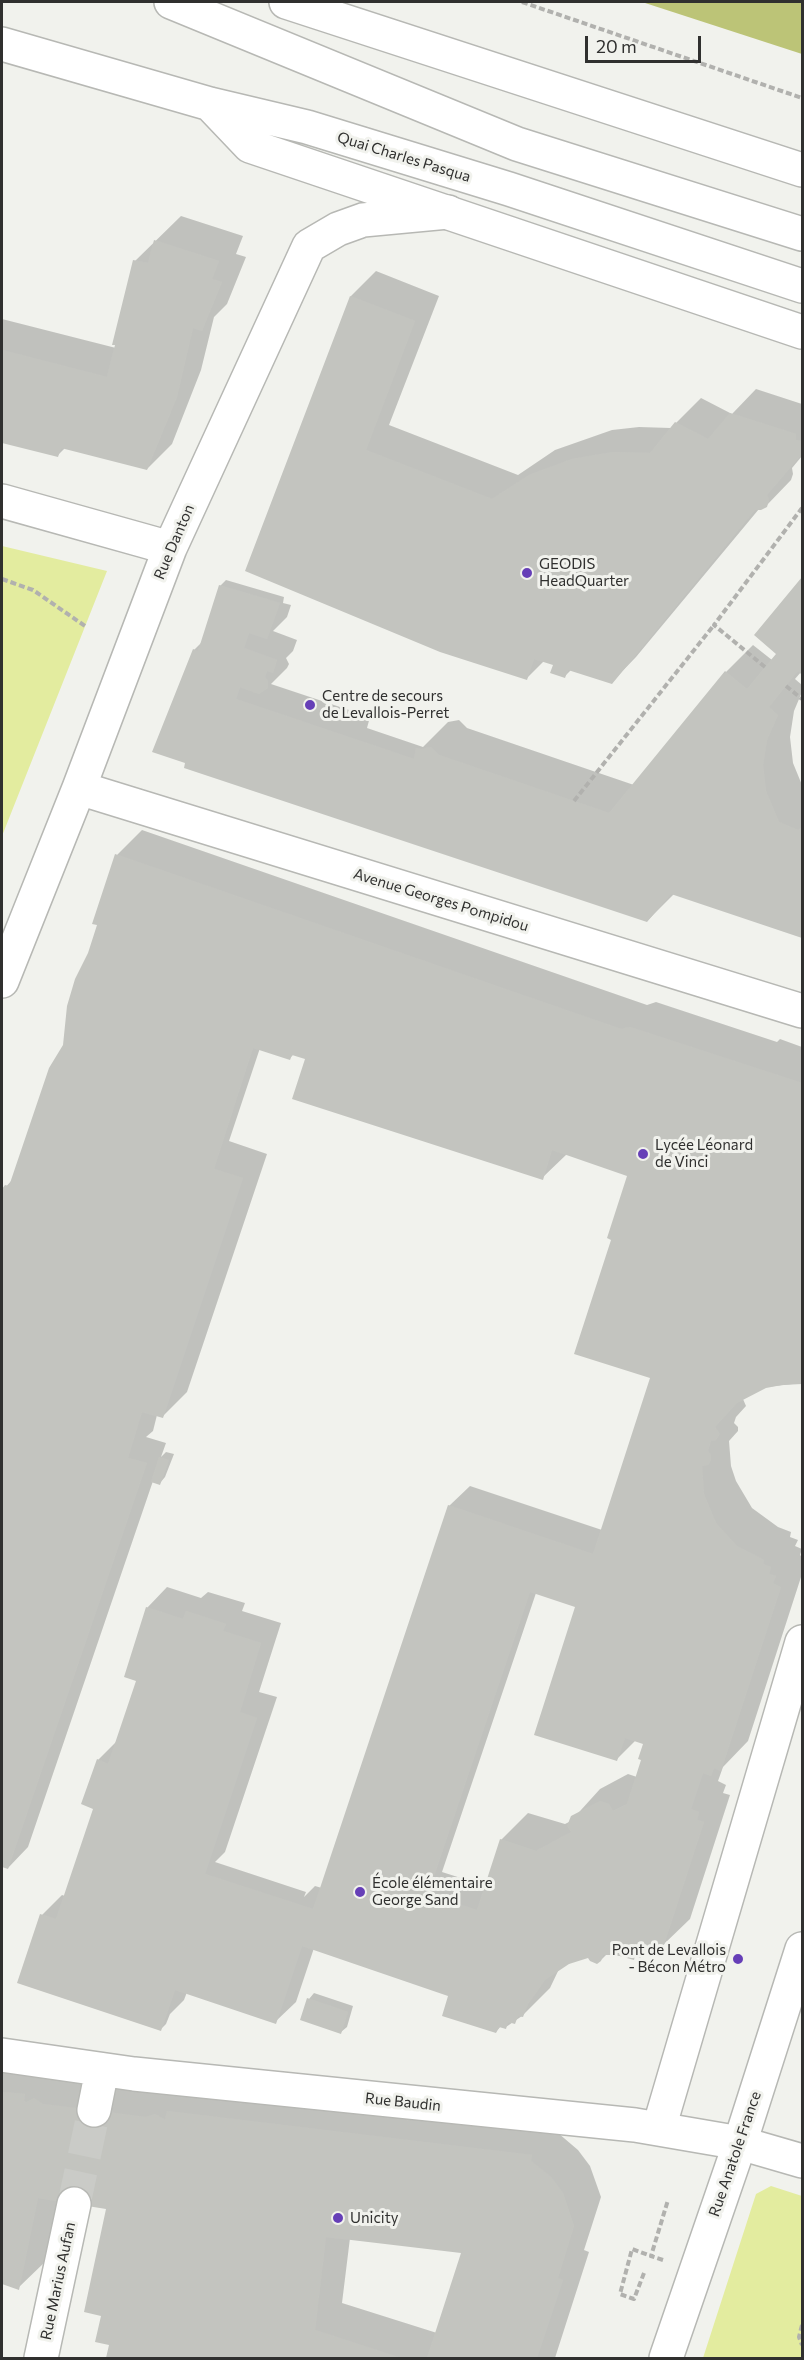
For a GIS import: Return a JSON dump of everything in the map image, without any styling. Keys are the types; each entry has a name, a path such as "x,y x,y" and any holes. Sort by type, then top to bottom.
{"main road":[{"path":"171,2 517,144 802,234"},
{"path":"286,2 802,170"},
{"name":"Quai Charles Pasqua","path":"2,44 210,104 341,137 509,189 802,286"},
{"path":"210,104 250,146 802,332"},
{"name":"Rue Danton","path":"2,981 79,788 170,548 309,246 338,229 363,220 448,212"},
{"path":"2,501 170,548"},
{"name":"Avenue Georges Pompidou","path":"79,788 802,1011"},
{"path":"659,2128 802,1642"},
{"name":"Rue Anatole France","path":"666,2358 740,2143 802,1948"},
{"name":"Rue Baudin","path":"2,2055 102,2070 659,2128 740,2143 802,2160"},
{"path":"94,2110 102,2070"},
{"name":"Rue Marius Aufan","path":"41,2358 74,2204"}],"path":[{"path":"522,2 802,98"},
{"path":"574,801 714,625 802,508"},
{"path":"2,579 33,590 85,626"},
{"path":"714,625 765,667"},
{"path":"786,686 802,699"},
{"path":"658,2227 668,2200"},
{"path":"644,2272 634,2299 620,2294 632,2249 651,2256"},
{"path":"802,2325 799,2337 802,2344"}],"shaded area":[{"path":"642,2 802,2 802,54"},
{"path":"2,546 107,571 2,836"},
{"path":"771,2186 802,2196 802,2358 703,2358 756,2194"}],"building":[{"path":"154,240 219,261 212,279 222,282 202,331 193,328 177,397 147,470 61,448 58,457 2,443 2,350 107,377 115,345 112,345 133,260 148,263"},
{"path":"350,296 415,321 366,450 492,499 529,475 572,459 613,452 650,453 675,422 708,439 730,413 796,434 796,440 802,441 802,454 767,495 769,500 767,507 755,510 612,684 568,670 565,678 550,673 553,665 534,659 527,680 440,652 245,571"},
{"path":"802,577 802,675 798,671 769,707 778,715 767,740 763,765 766,791 779,822 798,830 802,827 802,938 671,894 647,922 184,768 185,763 152,752 193,649 198,651 219,585 280,603 267,639 249,633 244,648 277,660 273,673 267,671 265,677 268,681 268,688 259,694 240,687 236,699 414,759 416,748 431,747 439,755 609,813 725,671 747,689 776,654 754,635"},
{"path":"115,854 621,1029 630,1027 802,1083 802,1384 766,1388 737,1403 715,1427 720,1434 716,1440 711,1441 708,1451 711,1460 708,1465 702,1466 704,1494 716,1523 737,1546 764,1560 763,1564 771,1567 769,1574 776,1576 773,1583 781,1587 721,1771 714,1768 711,1776 703,1773 691,1809 699,1812 697,1820 704,1822 663,1948 656,1946 653,1954 647,1951 643,1959 635,1956 634,1960 616,1955 603,1955 597,1964 588,1958 569,1964 545,1980 528,2004 523,2017 518,2016 515,2024 508,2022 506,2029 499,2027 496,2033 442,2016 448,1996 302,1946 276,2024 175,1990 161,2031 17,1983 40,1914 56,1919 93,1809 81,1804 97,1759 108,1764 136,1681 124,1677 146,1607 183,1619 186,1611 226,1624 223,1631 261,1643 240,1712 257,1718 205,1874 313,1909 448,1505 593,1554 650,1378 574,1354 611,1240 607,1238 627,1176 552,1150 543,1180 292,1099 305,1059 292,1055 290,1060 253,1048 214,1169 243,1178 163,1418 142,1412 128,1458 147,1463 8,1869 2,1867 2,1189 5,1185 9,1186 49,1068 63,1045 67,1006 75,979 88,953 97,925 92,924","holes":["530,1592 575,1607 534,1735 617,1761 625,1738 643,1744 638,1759 641,1760 627,1804 613,1811 609,1804 600,1801 571,1816 567,1826 571,1832 536,1851 500,1839 477,1910 428,1894"]},
{"path":"159,1457 169,1460 160,1485 151,1482"},
{"path":"307,1998 348,2012 341,2034 300,2020"},
{"name":"Unicity","path":"2,2092 25,2094 24,2101 26,2102 34,2098 43,2104 146,2117 155,2114 165,2120 167,2111 532,2155 531,2161 551,2177 563,2193 574,2226 558,2278 563,2280 537,2358 427,2358 461,2253 326,2237 315,2330 401,2358 106,2358 109,2345 95,2342 101,2316 84,2312 106,2209 38,2198 19,2290 2,2284"}],"tunnel":[{"path":"74,2204 94,2110"}],"place":[{"name":"GEODIS HeadQuarter","path":"527,573"},
{"name":"Centre de secours de Levallois-Perret","path":"310,705"},
{"name":"Lycée Léonard de Vinci","path":"643,1154"},
{"name":"École élémentaire George Sand","path":"360,1892"},
{"name":"Pont de Levallois - Bécon Métro","path":"738,1959"},
{"name":"Unicity","path":"338,2218"}]}
